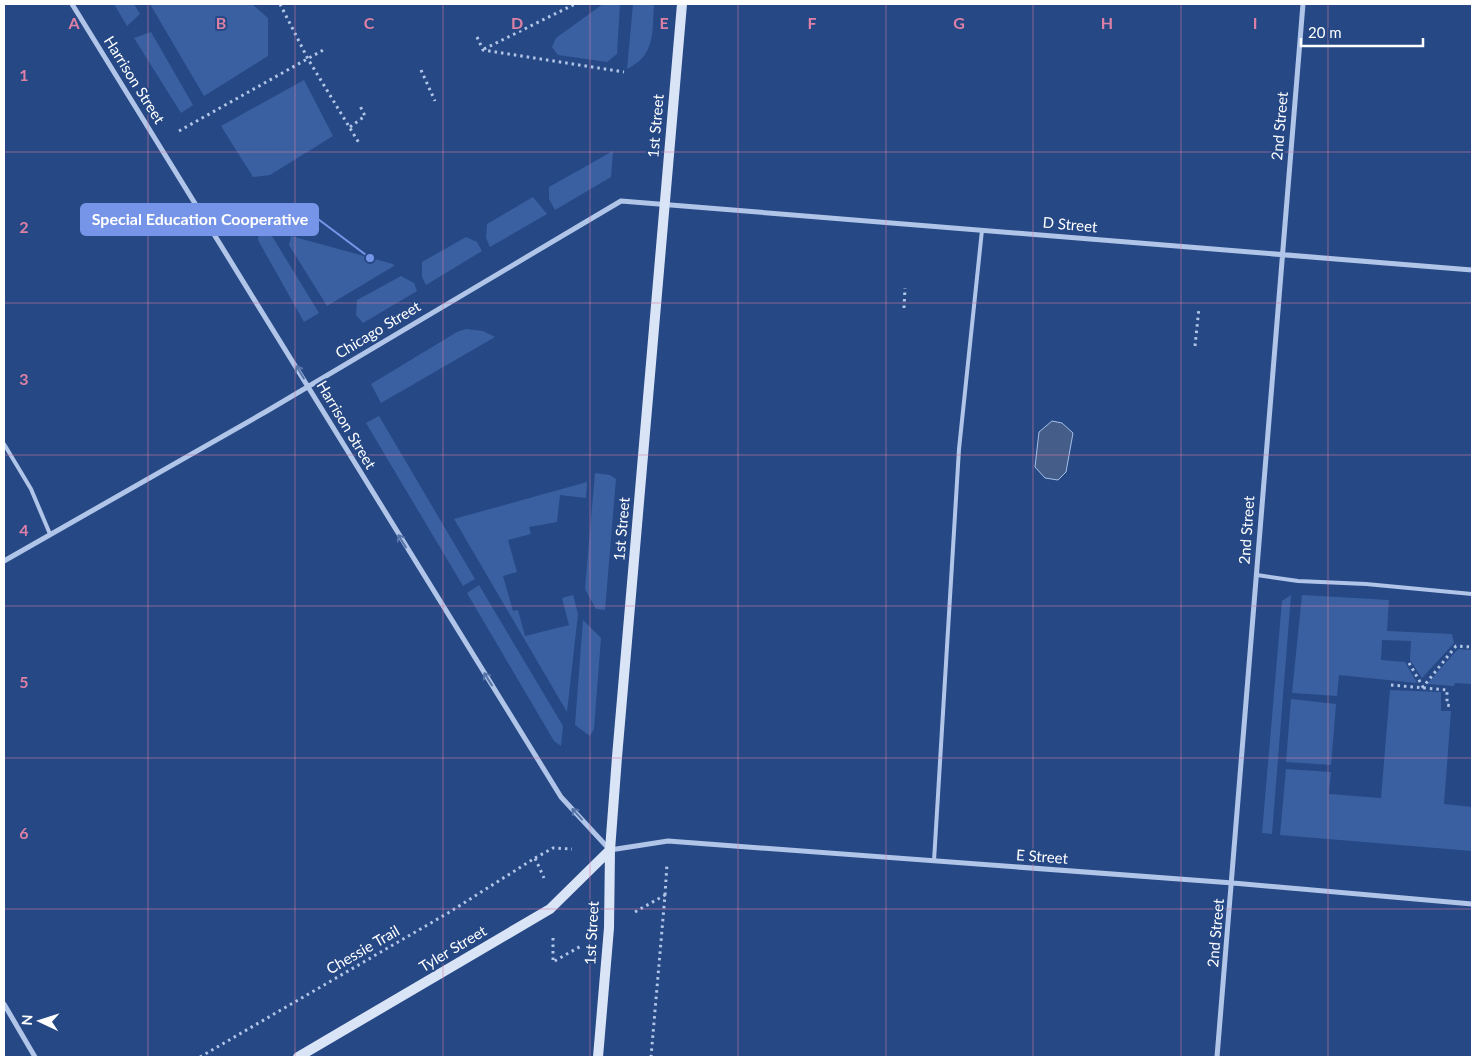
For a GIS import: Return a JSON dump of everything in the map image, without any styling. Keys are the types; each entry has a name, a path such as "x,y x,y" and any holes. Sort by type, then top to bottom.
{"street":[{"name":"Harrison Street","path":"72,4 561,797 610,850"},
{"name":"1st Street","path":"598,1057 609,928 610,850 682,4"},
{"name":"2nd Street","path":"1218,1057 1303,4"},
{"name":"Chicago Street","path":"4,561 308,386 621,201 665,203"},
{"name":"D Street","path":"665,203 1472,270"},
{"name":"E Street","path":"610,850 668,841 1233,883 1472,904"},
{"name":"Tyler Street","path":"298,1057 550,909 610,850"},
{"path":"4,1004 35,1057"}],"lane":[{"path":"934,861 959,449 982,230"},
{"path":"4,444 31,489 50,534"},
{"path":"1256,574 1298,580 1472,594"}],"path":[{"path":"280,4 308,59 359,143"},
{"path":"483,50 575,4"},
{"path":"477,38 483,50"},
{"path":"158,143 325,49"},
{"path":"483,50 624,72"},
{"path":"421,70 435,101"},
{"path":"350,127 365,116 360,106"},
{"path":"904,308 905,288"},
{"path":"1195,346 1200,308"},
{"path":"1423,686 1456,646 1472,647"},
{"path":"1409,662 1423,686"},
{"path":"1391,685 1423,686 1447,690 1447,705 1451,706"},
{"name":"Chessie Trail","path":"200,1057 448,913 553,848"},
{"path":"535,858 545,879"},
{"path":"651,1057 666,876"},
{"path":"643,907 665,895"},
{"path":"553,943 552,962 572,952"}],"shaded area":[{"path":"114,4 134,4 140,14 127,26"},
{"path":"150,4 252,4 268,18 268,56 204,96"},
{"path":"603,4 620,4 617,54 607,62 558,55 552,47 556,38"},
{"path":"633,4 654,4 652,33 648,50 643,57 627,69"},
{"path":"151,32 193,105 181,113 134,38"},
{"path":"304,80 333,136 270,175 253,177 221,126"},
{"path":"613,151 611,177 555,210 549,199 549,187"},
{"path":"533,197 547,214 490,247 486,238 487,224"},
{"path":"264,223 319,313 304,322 258,240 260,228"},
{"path":"291,236 393,264 394,266 327,306 289,245"},
{"path":"466,237 477,242 482,251 426,285 422,277 422,262"},
{"path":"401,276 414,283 417,291 363,323 356,315 357,300"},
{"path":"466,329 483,331 495,337 381,403 371,384 457,332"},
{"path":"379,416 475,579 463,586 366,423"},
{"path":"1052,421 1062,423 1073,433 1066,472 1058,480 1045,478 1035,467 1039,432"},
{"path":"595,473 610,475 616,479 605,610 596,609 585,589"},
{"path":"587,482 586,498 560,495 557,522 529,527 531,534 508,540 517,572 503,576 513,611 518,610 525,636 569,625 562,598 573,595 578,614 567,712 454,519"},
{"path":"479,585 563,726 561,746 554,741 467,593"},
{"path":"1291,595 1272,834 1262,833 1282,601"},
{"path":"1302,595 1389,600 1387,631 1452,634 1454,643 1422,678 1410,660 1411,641 1382,640 1381,660 1405,662 1417,683 1339,675 1337,696 1292,693"},
{"path":"583,620 601,638 594,729 590,736 575,725"},
{"path":"1458,649 1472,650 1472,684 1455,683 1454,686 1427,684"},
{"path":"1390,690 1441,692 1441,711 1451,711 1444,804 1472,807 1472,851 1280,835 1286,769 1331,772 1329,794 1381,798"},
{"path":"1291,699 1336,704 1331,765 1286,762"}],"place":[{"name":"Special Education Cooperative","path":"370,258"}]}
